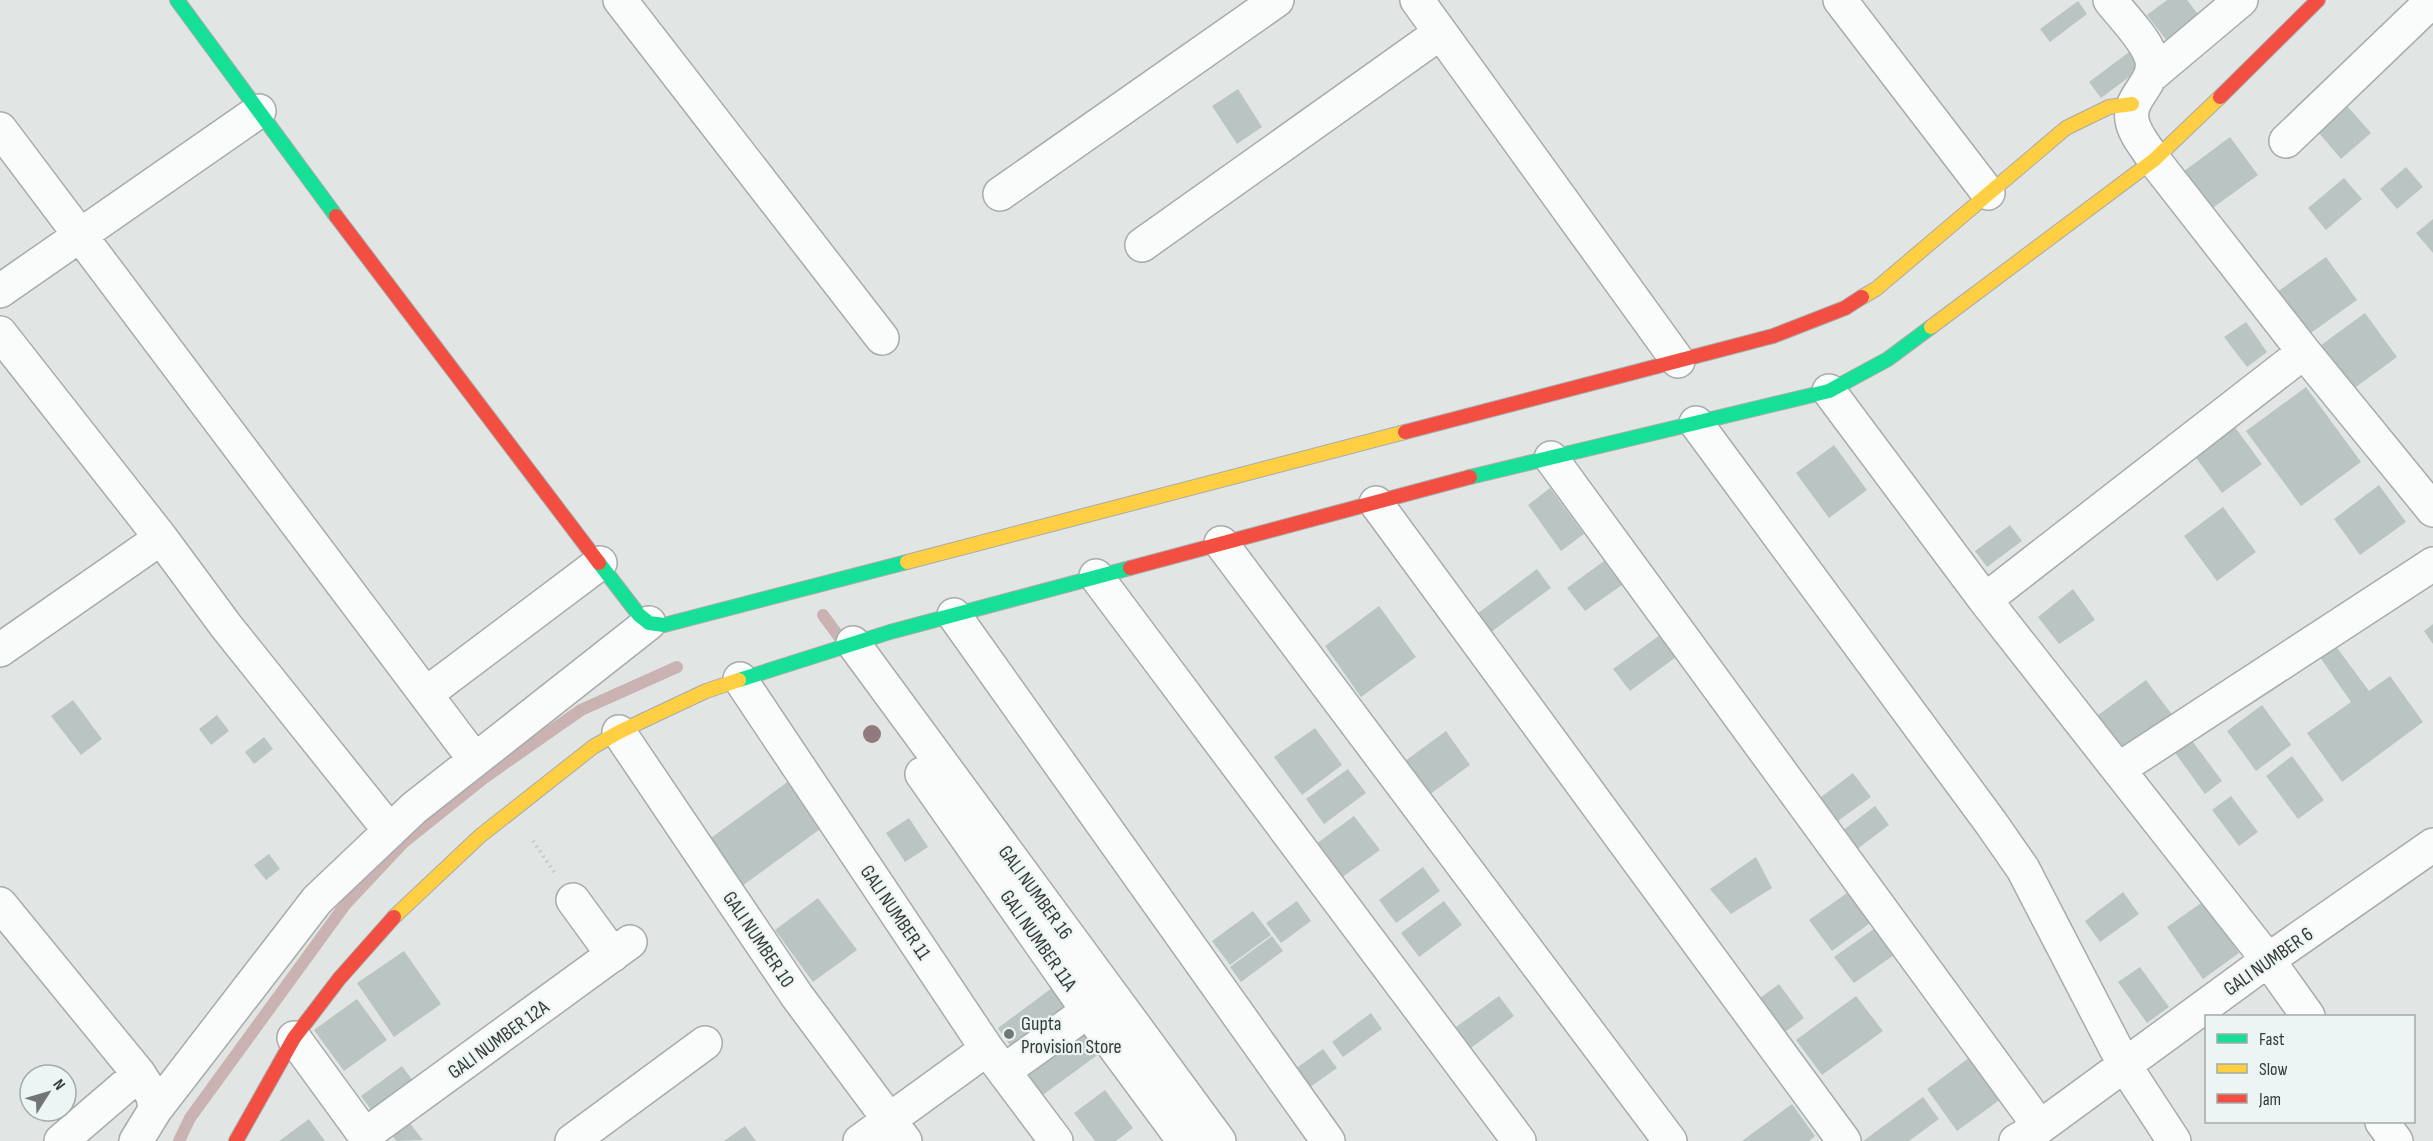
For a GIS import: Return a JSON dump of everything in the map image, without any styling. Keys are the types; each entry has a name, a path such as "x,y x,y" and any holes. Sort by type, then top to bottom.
{"street":[{"path":"177,0 387,285 639,615 649,623 664,625 679,622 1773,336 1845,308 1876,289 2066,128 2109,107 2139,130 2304,352 2433,510"},
{"path":"620,0 882,338"},
{"path":"1000,194 1277,0"},
{"path":"1417,0 1678,361"},
{"path":"1840,0 1988,193"},
{"path":"2110,0 2146,46 2152,59 2153,74 2139,130"},
{"path":"236,1141 294,1038 339,979 392,919 440,872 512,810 594,747 619,732 706,691 844,646 1376,502 1828,391 1888,360 2139,130 2283,38 2318,0"},
{"path":"2286,141 2433,0"},
{"path":"2153,74 2238,1"},
{"path":"1142,245 1440,33"},
{"path":"0,291 259,111"},
{"path":"0,129 475,760"},
{"path":"0,333 161,538 226,626 390,831"},
{"path":"1985,600 2304,352"},
{"path":"1828,391 1985,600 2268,960 2307,1015"},
{"path":"1696,423 2023,869 2125,1066 2174,1141"},
{"path":"1551,458 2028,1134"},
{"path":"1376,502 1844,1141"},
{"path":"0,650 161,538"},
{"path":"1221,543 1670,1141"},
{"path":"426,694 600,563"},
{"path":"2119,769 2433,564"},
{"path":"1096,576 1519,1141"},
{"path":"954,615 1328,1141"},
{"path":"136,1141 155,1110 317,900 414,808 649,623"},
{"name":"GALI NUMBER 11A","path":"844,646 1088,1011 1184,1141"},
{"name":"GALI NUMBER 16","path":"844,646 1219,1141"},
{"name":"GALI NUMBER 11","path":"740,679 995,1060 1056,1141"},
{"name":"GALI NUMBER 10","path":"619,732 797,996 897,1130"},
{"name":"GALI NUMBER 6","path":"2028,1134 2125,1066 2268,960 2433,845"},
{"name":"GALI NUMBER 12A","path":"367,1138 622,949 573,900"},
{"path":"0,904 139,1074 153,1096 155,1110"},
{"path":"860,1141 897,1130 995,1060 1088,1011"},
{"path":"294,1038 367,1138"},
{"path":"572,1141 705,1043"},
{"path":"61,1141 139,1074"},
{"path":"2383,1123 2396,1141"}],"path":[{"path":"512,810 573,900"}],"building":[{"path":"2167,0 2187,0 2204,22 2171,46 2147,15"},
{"path":"2078,1 2087,14 2050,42 2040,29"},
{"path":"2129,52 2141,68 2101,98 2089,82"},
{"path":"1238,89 1262,127 1237,144 1212,106"},
{"path":"2348,107 2371,133 2341,159 2318,132"},
{"path":"2230,137 2258,175 2207,212 2179,175"},
{"path":"2406,167 2423,187 2397,209 2380,189"},
{"path":"2344,178 2362,199 2326,230 2308,208"},
{"path":"2433,219 2433,253 2416,233"},
{"path":"2326,257 2357,300 2308,335 2277,292"},
{"path":"2365,313 2397,357 2349,392 2317,348"},
{"path":"2246,322 2267,352 2247,367 2224,337"},
{"path":"2306,387 2361,462 2301,506 2246,431"},
{"path":"2234,426 2262,464 2222,493 2194,455"},
{"path":"1834,445 1867,490 1829,518 1796,473"},
{"path":"2379,485 2406,522 2360,555 2334,519"},
{"path":"1550,488 1584,534 1561,551 1528,505"},
{"path":"2223,507 2256,552 2217,581 2184,536"},
{"path":"2010,525 2022,541 1987,567 1975,551"},
{"path":"1604,561 1622,585 1585,611 1567,588"},
{"path":"1537,569 1551,588 1491,632 1477,614"},
{"path":"2073,589 2095,620 2059,644 2038,617"},
{"path":"1379,606 1416,657 1361,697 1325,646"},
{"path":"2433,624 2433,644 2424,631"},
{"path":"1660,635 1676,657 1630,691 1613,669"},
{"path":"2335,645 2369,691 2390,676 2423,722 2342,782 2307,733 2351,702 2319,656"},
{"path":"2146,680 2173,716 2121,755 2094,718"},
{"path":"73,700 102,739 81,755 51,716"},
{"path":"2262,705 2291,745 2256,771 2227,731"},
{"path":"217,715 229,731 211,745 199,729"},
{"path":"1315,728 1342,765 1302,795 1274,757"},
{"path":"1446,731 1470,765 1429,795 1405,761"},
{"path":"264,737 273,749 254,764 245,752"},
{"path":"2190,738 2222,781 2205,794 2173,750"},
{"path":"2292,756 2324,800 2298,819 2266,776"},
{"path":"1348,769 1366,793 1324,824 1306,799"},
{"path":"1853,773 1871,797 1827,829 1809,806"},
{"path":"797,775 830,822 738,889 704,843"},
{"path":"2231,796 2258,832 2239,846 2212,810"},
{"path":"1875,806 1889,825 1852,853 1838,834"},
{"path":"1354,816 1380,850 1341,878 1316,844"},
{"path":"909,818 928,847 905,862 886,833"},
{"path":"269,854 280,869 266,880 254,865"},
{"path":"1756,857 1772,888 1731,914 1710,889"},
{"path":"1423,867 1440,891 1396,923 1379,900"},
{"path":"1851,890 1873,921 1832,951 1809,920"},
{"path":"2123,892 2139,914 2100,942 2085,921"},
{"path":"818,898 857,950 813,982 775,930"},
{"path":"1297,901 1311,921 1281,943 1266,923"},
{"path":"1444,901 1462,925 1419,957 1401,933"},
{"path":"2204,901 2239,953 2203,979 2167,927"},
{"path":"1253,911 1271,935 1230,965 1212,941"},
{"path":"1875,928 1894,955 1854,983 1834,957"},
{"path":"1272,936 1283,951 1241,982 1230,967"},
{"path":"404,951 441,1004 394,1037 357,983"},
{"path":"2140,967 2169,1007 2147,1023 2118,982"},
{"path":"1779,984 1804,1018 1785,1032 1760,998"},
{"path":"1056,985 1075,1011 1016,1054 998,1028"},
{"path":"1499,996 1514,1016 1471,1048 1456,1027"},
{"path":"1856,996 1883,1031 1822,1075 1796,1040"},
{"path":"357,999 387,1040 344,1071 314,1030"},
{"path":"1371,1013 1382,1029 1343,1057 1332,1042"},
{"path":"1082,1023 1103,1051 1040,1097 1020,1069"},
{"path":"1323,1049 1337,1068 1302,1093 1288,1074"},
{"path":"1970,1057 2001,1099 1957,1131 1927,1089"},
{"path":"402,1066 421,1092 380,1122 361,1096"},
{"path":"1105,1090 1133,1128 1116,1141 1095,1141 1074,1113"},
{"path":"1923,1097 1939,1119 1909,1141 1863,1141"},
{"path":"1792,1104 1815,1136 1809,1141 1742,1141"},
{"path":"309,1119 325,1141 279,1141"},
{"path":"409,1122 423,1140 396,1141 392,1135"},
{"path":"745,1126 756,1141 724,1141"}],"waterway":[{"path":"823,615 845,645"},
{"path":"179,1141 190,1118 345,905 404,842 484,778 581,710 677,667"}],"traffic: fast":[{"path":"177,0 336,216"},
{"path":"1470,477 1829,391 1888,359 1931,327"},
{"path":"599,563 639,615 649,623 664,625 907,562"},
{"path":"739,680 890,632 1130,568"}],"traffic: slow":[{"path":"1931,327 2154,160 2220,97"},
{"path":"1862,297 1876,289 2066,128 2109,107 2132,104"},
{"path":"907,562 1405,432"},
{"path":"394,917 480,836 593,747 619,732 706,691 739,680"}],"traffic: jam":[{"path":"2220,97 2318,0"},
{"path":"336,216 599,563"},
{"path":"1405,432 1773,336 1845,308 1862,297"},
{"path":"1130,568 1470,477"},
{"path":"236,1141 294,1038 339,979 394,917"}],"place":[{"name":"Gupta Provision Store","path":"1009,1034"}]}
